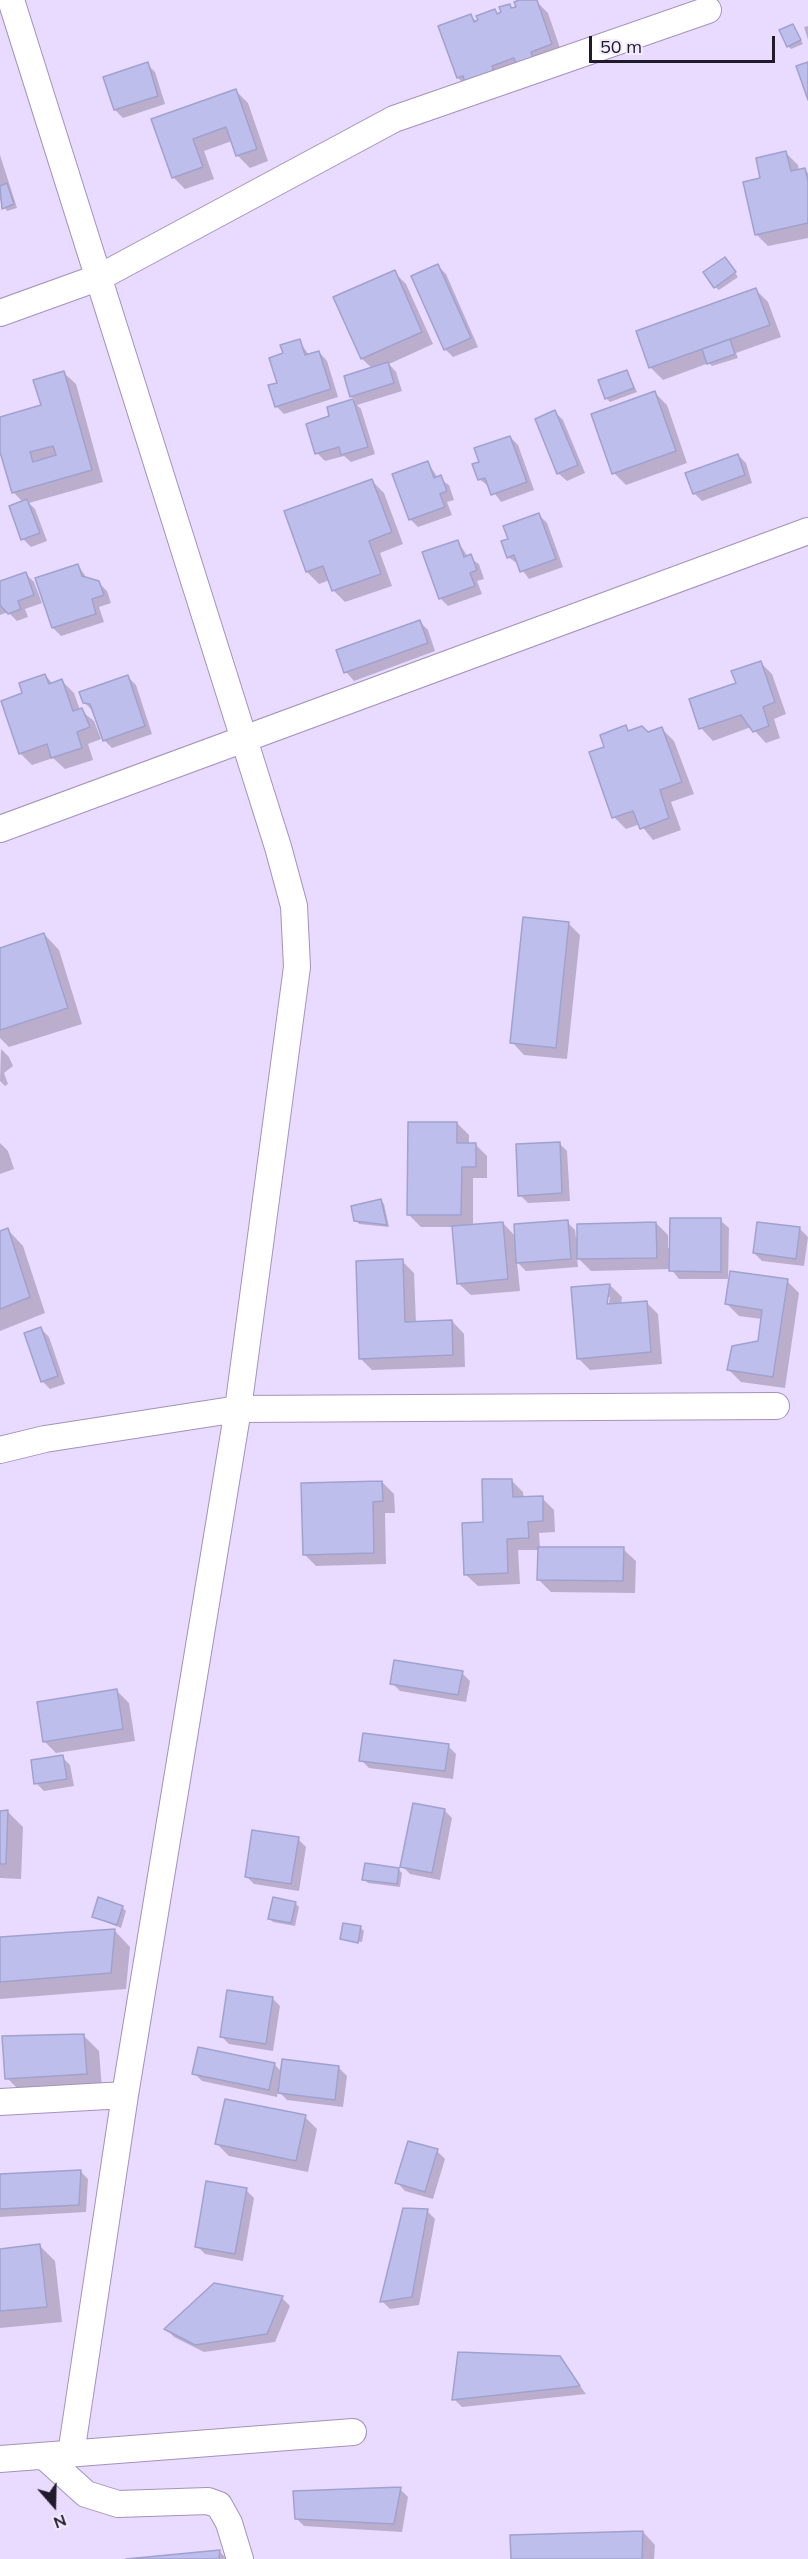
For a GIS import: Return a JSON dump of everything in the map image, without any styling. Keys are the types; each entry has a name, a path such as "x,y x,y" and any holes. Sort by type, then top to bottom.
{"street":[{"path":"11,0 100,277 294,906 297,968 238,1409 126,2095 71,2454"},
{"path":"0,313 100,277 394,119 708,10"},
{"path":"0,829 808,531"},
{"path":"0,1450 45,1439 238,1409 776,1406"},
{"path":"0,2102 126,2095"},
{"path":"0,2459 353,2432"},
{"path":"44,2456 86,2494 118,2504 208,2501 219,2505 229,2523 240,2559"}],"building":[{"path":"537,0 552,44 531,52 536,66 519,72 514,58 492,66 496,80 468,91 463,76 457,78 438,26 471,14 474,22 478,20 476,16 495,9 497,14 501,12 499,7 510,4 511,8 516,7 514,2"},
{"path":"793,24 801,40 787,47 779,30"},
{"path":"148,62 158,96 114,110 103,77"},
{"path":"808,62 808,100 796,66"},
{"path":"236,89 257,149 236,156 226,127 193,139 203,167 172,178 151,119"},
{"path":"786,151 791,171 805,168 808,181 808,223 755,235 743,182 760,178 756,158"},
{"path":"7,183 14,204 2,209 0,186"},
{"path":"725,257 736,272 714,288 703,272"},
{"path":"438,264 471,338 444,350 411,276"},
{"path":"395,270 422,332 361,359 333,297"},
{"path":"756,288 770,325 649,368 636,331"},
{"path":"300,339 305,355 319,351 331,389 275,407 268,385 277,383 269,358 283,353 280,345"},
{"path":"730,339 735,354 707,364 702,349"},
{"path":"388,362 394,383 350,397 344,376"},
{"path":"627,370 634,388 605,399 598,380"},
{"path":"64,371 92,470 12,493 0,452 0,417 41,405 33,380","holes":["53,446 56,455 33,462 30,452"]},
{"path":"655,391 676,451 612,474 591,414"},
{"path":"353,399 368,447 341,455 339,447 315,454 306,424 329,416 327,407"},
{"path":"555,410 578,465 557,474 535,419"},
{"path":"510,436 527,482 491,495 485,478 478,480 472,464 479,462 474,448"},
{"path":"738,454 745,475 693,494 685,473"},
{"path":"428,461 434,478 441,475 447,491 440,494 445,507 409,520 392,474"},
{"path":"372,479 392,532 369,541 381,574 332,591 323,566 306,572 284,511"},
{"path":"27,499 40,533 21,540 9,506"},
{"path":"539,513 556,559 520,572 514,555 507,558 501,541 508,539 503,526"},
{"path":"458,540 464,557 471,554 477,570 470,573 475,586 439,599 422,552"},
{"path":"78,564 82,576 99,581 104,595 92,599 96,614 52,628 35,578"},
{"path":"26,572 34,595 18,601 21,609 8,614 0,605 0,581"},
{"path":"420,620 428,643 344,673 336,650"},
{"path":"761,661 775,702 763,707 769,726 753,732 741,715 699,729 689,699 736,683 731,671"},
{"path":"45,674 49,684 62,679 73,711 82,708 90,727 77,732 82,748 51,758 47,744 19,754 1,701 22,693 19,683"},
{"path":"128,675 145,726 103,741 90,704 83,703 79,692"},
{"path":"626,725 628,731 642,726 648,732 662,727 682,782 660,790 669,818 640,829 633,811 612,818 589,752 604,747 600,735"},
{"path":"523,917 569,922 556,1048 510,1043"},
{"path":"44,933 68,1008 0,1030 0,948"},
{"path":"408,1122 457,1122 457,1143 476,1143 476,1167 462,1167 461,1215 407,1215"},
{"path":"560,1142 562,1193 518,1196 516,1144"},
{"path":"381,1199 387,1225 354,1221 351,1206"},
{"path":"670,1218 721,1218 721,1272 669,1271"},
{"path":"568,1220 571,1259 516,1263 514,1224"},
{"path":"503,1222 508,1279 457,1284 452,1226"},
{"path":"656,1222 657,1258 577,1259 577,1224"},
{"path":"757,1222 800,1227 796,1259 753,1253"},
{"path":"8,1228 30,1297 0,1309 0,1231"},
{"path":"403,1259 405,1322 452,1320 453,1355 359,1359 356,1261"},
{"path":"730,1271 788,1279 773,1377 727,1370 732,1346 758,1341 762,1310 725,1304"},
{"path":"610,1284 607,1304 647,1301 651,1352 577,1359 571,1287"},
{"path":"41,1327 58,1376 41,1382 24,1333"},
{"path":"482,1479 512,1479 513,1497 543,1496 543,1521 528,1522 529,1538 507,1539 508,1573 464,1575 462,1523 483,1522"},
{"path":"382,1481 383,1501 373,1502 374,1553 303,1555 301,1483"},
{"path":"538,1547 624,1547 623,1581 537,1580"},
{"path":"394,1660 463,1671 458,1695 390,1684"},
{"path":"117,1689 123,1729 43,1742 37,1702"},
{"path":"363,1733 449,1744 445,1771 359,1761"},
{"path":"63,1755 67,1779 34,1784 31,1760"},
{"path":"413,1803 445,1809 432,1873 400,1867"},
{"path":"8,1810 6,1864 0,1864 0,1811"},
{"path":"252,1830 299,1837 291,1884 245,1877"},
{"path":"365,1863 399,1868 397,1884 362,1880"},
{"path":"98,1897 123,1906 117,1925 92,1917"},
{"path":"273,1897 296,1902 291,1923 268,1919"},
{"path":"343,1923 361,1926 358,1943 340,1939"},
{"path":"115,1929 111,1973 0,1982 0,1937"},
{"path":"227,1990 273,1997 266,2044 220,2037"},
{"path":"84,2034 87,2074 5,2079 2,2036"},
{"path":"198,2047 275,2063 269,2090 192,2074"},
{"path":"282,2059 339,2066 335,2100 278,2093"},
{"path":"225,2099 306,2115 296,2161 215,2144"},
{"path":"408,2141 438,2149 425,2192 395,2183"},
{"path":"81,2170 79,2205 0,2209 0,2174"},
{"path":"206,2181 247,2188 235,2254 195,2247"},
{"path":"403,2208 428,2209 412,2297 380,2302"},
{"path":"40,2244 47,2307 0,2311 0,2249"},
{"path":"214,2283 283,2296 267,2334 195,2345 164,2329"},
{"path":"458,2352 560,2356 580,2386 452,2400"},
{"path":"401,2487 394,2524 295,2519 293,2491"},
{"path":"643,2531 642,2559 511,2559 510,2535"},
{"path":"220,2550 219,2559 126,2559"}]}
